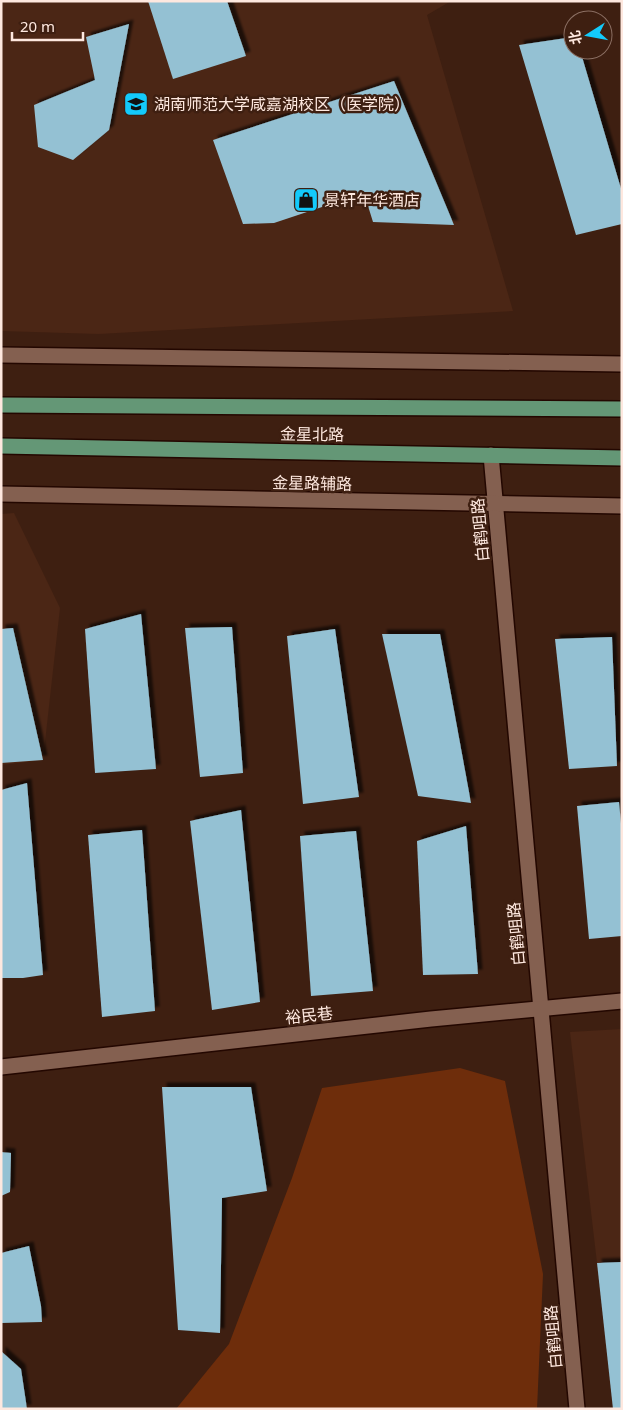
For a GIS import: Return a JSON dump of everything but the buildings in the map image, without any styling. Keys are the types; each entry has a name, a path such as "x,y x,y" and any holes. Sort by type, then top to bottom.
{"main road":[{"name":"金星北路","path":"1,405 622,409"},
{"name":"金星北路","path":"1,446 622,458"}],"street":[{"path":"1,355 622,364"},
{"name":"白鹤咀路","path":"491,455 577,1409"},
{"name":"金星路辅路","path":"1,494 622,506"},
{"name":"裕民巷","path":"1,1067 430,1019 622,1001"}],"shaded area":[{"path":"1,1 451,1 427,15 513,311 99,334 1,331"},
{"path":"14,513 60,608 43,760 1,765 1,514"},
{"path":"622,1029 622,1259 597,1263 570,1032"},
{"path":"460,1068 505,1081 543,1274 537,1409 176,1409 229,1344 292,1178 322,1088"}],"place":[{"name":"湖南师范大学咸嘉湖校区（医学院）","path":"136,104"},
{"name":"景轩年华酒店","path":"306,200"}]}
